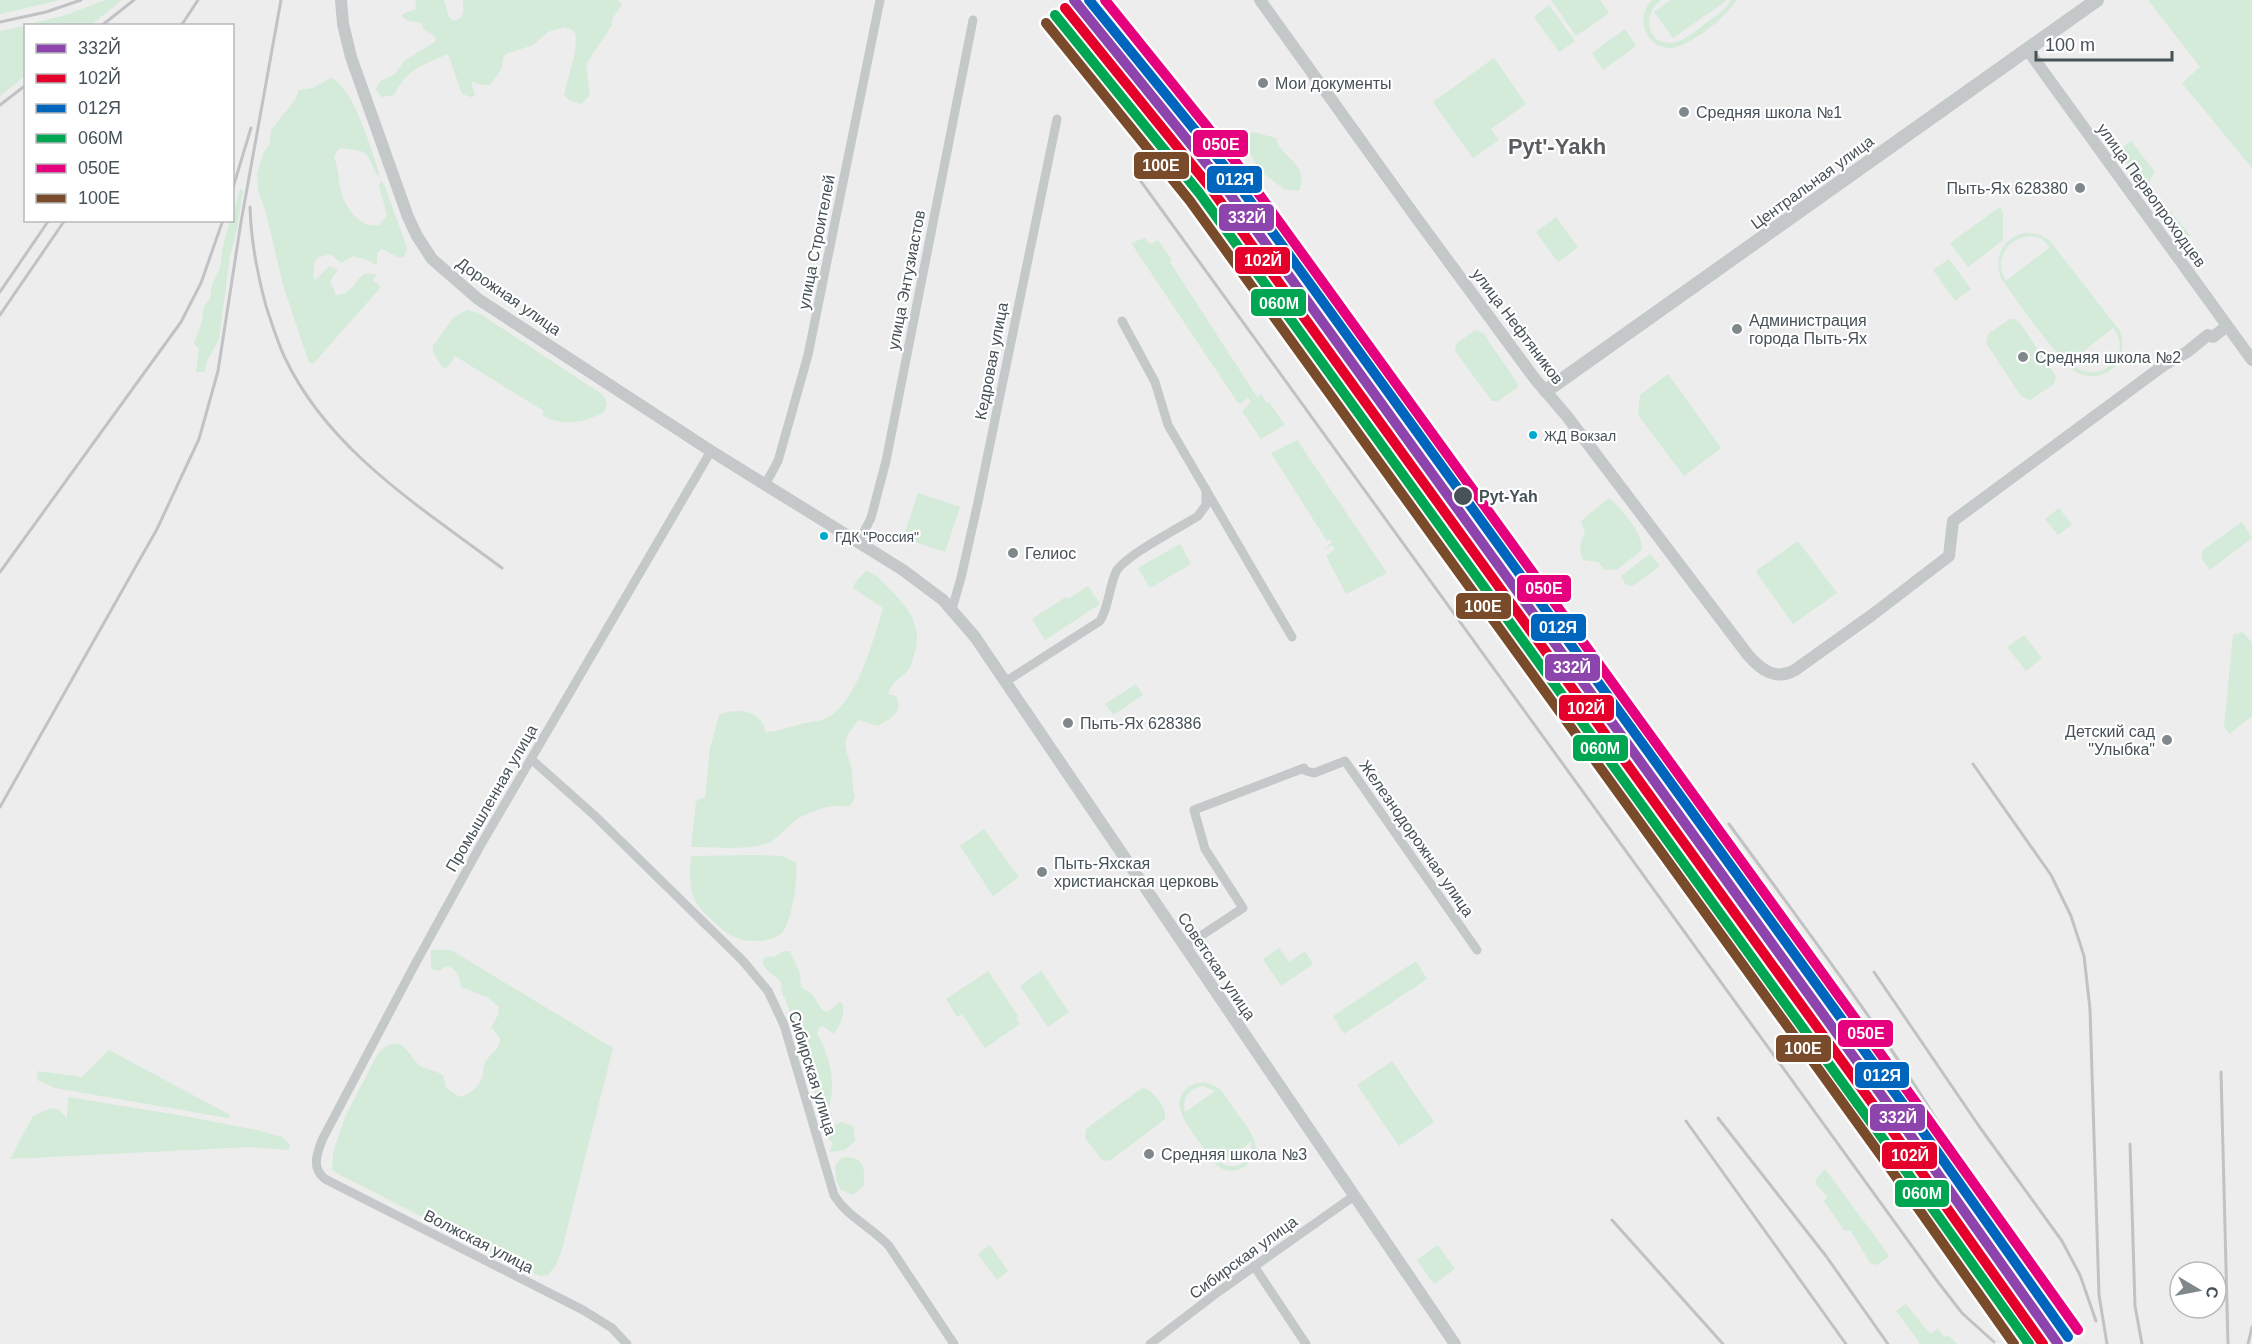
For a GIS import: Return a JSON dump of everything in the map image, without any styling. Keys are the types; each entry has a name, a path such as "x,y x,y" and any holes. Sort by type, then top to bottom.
{"main road":[{"name":"Центральная улица","path":"1546,391 2097,0"}],"street":[{"name":"Дорожная улица","path":"341,0 347,41 357,75 408,217 432,259 478,299 711,451"},
{"name":"улица Строителей","path":"765,484 778,461 808,355 880,0"},
{"name":"улица Нефтяников","path":"1260,0 1535,379 1566,415 1758,666 1772,674 1791,673 1857,627 1949,556 1953,521 2164,365 2187,352 2208,335 2212,337 2227,326"},
{"name":"улица Энтузиастов","path":"858,543 871,518 886,461 973,20"},
{"name":"улица Первопроходцев","path":"2027,49 2252,360"},
{"name":"Кедровая улица","path":"952,609 978,502 1057,118"},
{"path":"1122,321 1155,382 1168,425 1292,637"},
{"name":"Советская улица","path":"711,451 918,580 952,609 975,637 1455,1344"},
{"name":"Промышленная улица","path":"316,1168 316,1156 322,1140 418,958 711,451"},
{"path":"1005,682 1100,621 1113,579 1121,565 1198,516 1206,505 1206,489"},
{"name":"Сибирская улица","path":"531,759 594,815 744,961 768,991 784,1025 834,1195 847,1212 889,1246 954,1344"},
{"name":"Железнодорожная улица","path":"1184,947 1243,908 1205,849 1194,810 1304,768 1314,773 1345,761 1477,950"},
{"name":"Волжская улица","path":"316,1168 320,1175 333,1185 595,1316 612,1328 627,1344"},
{"name":"Сибирская улица","path":"1150,1344 1163,1340 1254,1266 1354,1196"},
{"path":"1254,1266 1306,1344"}],"green space":[{"path":"0,0 61,0 0,14"},
{"path":"105,0 122,0 92,24 31,24 69,14"},
{"path":"416,0 444,0 449,17 454,21 462,15 463,0 619,0 622,5 612,19 612,25 586,64 590,95 581,104 570,101 564,95 575,52 576,36 574,31 565,27 548,32 533,45 506,54 502,68 490,85 471,83 475,95 471,97 462,94 448,54 416,69 404,79 394,95 381,97 376,89 380,81 394,75 405,60 435,42 436,37 424,30 421,23 408,21 402,16 404,13 415,10"},
{"path":"1551,0 1600,0 1609,13 1576,36"},
{"path":"1652,0 1661,0 1654,6 1649,22 1650,29 1653,36 1666,43 1680,41 1720,12 1731,0 1736,0 1725,14 1707,30 1686,43 1670,48 1654,42 1645,30 1644,15"},
{"path":"1671,0 1726,1 1673,38 1654,12"},
{"path":"2148,0 2252,0 2252,168 2182,83 2200,67"},
{"path":"1549,5 1575,41 1559,52 1534,17"},
{"path":"24,26 24,77 0,96 0,31"},
{"path":"1625,29 1636,46 1603,70 1592,53"},
{"path":"1494,58 1526,104 1491,129 1499,140 1473,158 1433,102"},
{"path":"331,78 347,93 354,106 367,135 379,172 378,177 367,155 361,151 342,148 338,150 334,157 344,201 361,221 379,225 387,215 379,186 381,181 407,248 404,257 399,258 385,250 380,250 377,253 375,265 368,260 353,256 341,263 330,254 317,258 313,277 316,280 329,266 338,270 330,281 336,295 345,293 366,273 377,275 373,280 381,287 313,364 309,362 283,285 265,209 258,191 257,174 263,154 270,144 271,130 295,100 299,90 313,88"},
{"path":"1254,132 1276,138 1283,151 1298,167 1301,174 1299,191 1284,189 1259,170 1248,150 1248,134"},
{"path":"2131,141 2155,172 2150,180 2151,189 2147,192 2118,151"},
{"path":"240,189 243,191 230,257 219,339 207,361 205,372 196,372 199,349 194,343 201,325 204,306 210,299 212,285 220,268 230,222 234,222 234,210"},
{"path":"2000,207 2003,212 2003,240 1968,267 1950,243"},
{"path":"2170,211 2190,235 2181,243 2159,214"},
{"path":"1556,217 1578,247 1558,262 1536,232"},
{"path":"2025,233 2038,234 2049,240 2120,331 2122,354 2118,362 2107,373 2086,376 2069,367 2001,278 1999,256 2006,244","holes":["2031,236 2042,239 2050,247 2006,281 2001,265 2005,251 2015,240","2113,328 2119,338 2120,349 2110,366 2101,371 2091,372 2080,370 2070,362"]},
{"path":"1145,238 1150,244 1158,240 1257,397 1261,394 1267,403 1269,402 1285,425 1261,439 1242,411 1251,402 1248,398 1238,403 1131,243"},
{"path":"1949,259 1971,289 1955,301 1933,270"},
{"path":"467,310 479,313 603,395 607,403 604,412 581,421 565,422 549,419 542,415 544,411 455,356 447,368 442,367 433,352 433,346 454,317"},
{"path":"2010,319 2015,319 2020,323 2056,376 2054,384 2030,400 2021,396 1986,343 1988,334"},
{"path":"1475,330 1483,333 1518,384 1517,388 1498,401 1492,401 1455,351 1456,344"},
{"path":"1668,374 1721,448 1684,476 1638,415 1640,395"},
{"path":"1297,440 1387,573 1346,594 1326,556 1335,549 1332,545 1323,550 1332,542 1330,539 1327,541 1271,453"},
{"path":"918,493 960,507 945,552 903,538"},
{"path":"1609,498 1620,508 1636,530 1642,550 1618,569 1605,570 1598,562 1583,560 1580,546 1585,533 1581,521"},
{"path":"2059,508 2072,525 2058,535 2045,519"},
{"path":"2242,522 2252,538 2210,570 2202,559 2202,551"},
{"path":"1798,541 1837,593 1793,624 1757,574 1757,570"},
{"path":"1180,544 1191,564 1150,588 1138,568"},
{"path":"1650,554 1660,566 1633,586 1626,585 1621,576"},
{"path":"866,571 880,580 908,610 915,627 917,645 909,669 888,694 896,696 898,706 895,714 878,726 859,720 848,734 845,745 855,796 851,805 830,806 801,817 775,839 762,845 743,848 691,847 696,802 700,798 705,798 710,748 719,715 733,711 747,712 759,719 765,732 770,732 824,719 835,712 854,687 883,608 853,588 856,581"},
{"path":"1088,586 1100,604 1045,640 1032,619"},
{"path":"2243,632 2252,643 2252,716 2229,734 2224,726 2233,635"},
{"path":"2024,635 2042,658 2026,671 2007,647"},
{"path":"1136,684 1143,695 1113,715 1105,704"},
{"path":"984,829 1019,877 993,896 960,846"},
{"path":"691,856 782,856 796,862 792,906 784,930 774,938 760,941 745,940 725,932 695,901 690,879"},
{"path":"1279,948 1289,962 1305,951 1313,964 1281,986 1263,959"},
{"path":"431,950 451,950 613,1048 562,1249 556,1265 548,1275 540,1276 523,1268 332,1170 333,1153 345,1117 378,1053 386,1046 398,1044 403,1046 421,1067 443,1075 446,1088 460,1097 479,1084 485,1063 498,1046 500,1038 491,1027 498,1015 499,1007 487,997 461,987 459,976 453,969 446,966 439,971 431,969"},
{"path":"784,951 790,951 800,974 801,987 812,995 821,1009 830,1010 839,1002 842,1003 842,1019 834,1034 823,1026 817,1033 831,1070 832,1090 828,1111 833,1115 830,1119 824,1118 818,1109 812,1078 782,992 781,983 763,964 764,958 774,957"},
{"path":"1416,961 1427,979 1344,1034 1333,1016"},
{"path":"988,971 1018,1016 1016,1018 1020,1024 985,1048 962,1014 957,1017 946,999"},
{"path":"1041,971 1069,1012 1048,1027 1020,986"},
{"path":"109,1050 230,1115 228,1118 55,1088 37,1080 38,1071 82,1077"},
{"path":"1392,1061 1434,1122 1399,1146 1357,1085"},
{"path":"1197,1083 1209,1083 1218,1088 1227,1098 1251,1133 1256,1147 1251,1161 1243,1168 1232,1171 1224,1169 1209,1157 1181,1111 1181,1095","holes":["1203,1086 1215,1091 1185,1112 1185,1102 1190,1091","1251,1142 1249,1155 1243,1163 1233,1166 1221,1163"]},
{"path":"1142,1088 1151,1092 1158,1100 1164,1110 1165,1119 1111,1160 1103,1161 1085,1138 1086,1129"},
{"path":"68,1097 261,1131 282,1137 290,1147 288,1150 250,1147 10,1159 33,1116 51,1108 58,1109 67,1118"},
{"path":"841,1122 853,1126 855,1141 845,1150 830,1152 832,1142 825,1137 826,1129"},
{"path":"841,1158 857,1159 864,1169 864,1185 853,1195 841,1190 836,1180 835,1166"},
{"path":"1825,1169 1889,1257 1877,1265 1870,1263 1851,1231 1844,1230 1824,1201 1827,1197 1816,1184 1816,1179"},
{"path":"990,1245 1008,1271 997,1280 978,1254"},
{"path":"1438,1245 1455,1269 1434,1284 1417,1260"},
{"path":"1906,1304 1930,1334 1938,1329 1944,1337 1949,1336 1957,1344 1918,1344 1920,1343 1896,1311"}],"railway":[{"path":"0,22 46,12 81,0"},
{"path":"104,24 134,0"},
{"path":"182,24 198,0"},
{"path":"0,807 157,529 199,439 218,371 241,222 281,0"},
{"path":"1083,0 1271,229 1865,1049 2048,1317"},
{"path":"0,105 24,87"},
{"path":"234,184 251,128"},
{"path":"1140,180 1938,1282 1962,1313 1994,1342"},
{"path":"250,207 255,257 266,306 282,352 304,391 326,422 380,475 502,568"},
{"path":"0,292 48,222"},
{"path":"0,315 64,222"},
{"path":"0,572 181,322 201,283 222,222"},
{"path":"1973,764 2051,875 2071,916 2084,956 2090,1009 2099,1295 2107,1344"},
{"path":"1729,824 1886,1041 1970,1177"},
{"path":"1874,972 1981,1129 2062,1241 2080,1275 2096,1321"},
{"path":"2221,1072 2228,1344"},
{"path":"1718,1118 1826,1256 1888,1344"},
{"path":"1686,1121 1846,1344"},
{"path":"2130,1144 2135,1306 2142,1344"},
{"path":"1612,1220 1723,1344"},
{"path":"2248,1344 2252,1327"}],"transit line":[{"name":"332Й","path":"1074,0 1219,179 1911,1136 2058,1344"},
{"name":"012Я","path":"1089,0 1229,172 1921,1129 2068,1337"},
{"name":"050Е","path":"1105,0 1238,165 2078,1330"},
{"name":"102Й","path":"1065,8 1209,186 1901,1143 2043,1344"},
{"name":"060М","path":"1055,15 1200,194 2029,1344"},
{"name":"100Е","path":"1046,23 1190,201 1882,1157 2014,1344"}],"place":[{"name":"Мои документы","path":"1263,83"},
{"name":"Средняя школа №1","path":"1684,112"},
{"name":"Пыть-Ях 628380","path":"2080,188"},
{"name":"Администрация города Пыть-Ях","path":"1737,329"},
{"name":"Средняя школа №2","path":"2023,357"},
{"name":"ЖД Вокзал","path":"1533,435"},
{"name":"Pyt-Yah","path":"1463,496"},
{"name":"ГДК \"Россия\"","path":"824,536"},
{"name":"Гелиос","path":"1013,553"},
{"name":"Пыть-Ях 628386","path":"1068,723"},
{"name":"Детский сад \"Улыбка\"","path":"2167,740"},
{"name":"Пыть-Яхская христианская церковь","path":"1042,872"},
{"name":"Средняя школа №3","path":"1149,1154"}],"district":[{"name":"Pyt'-Yakh","path":"1557,146"}]}
